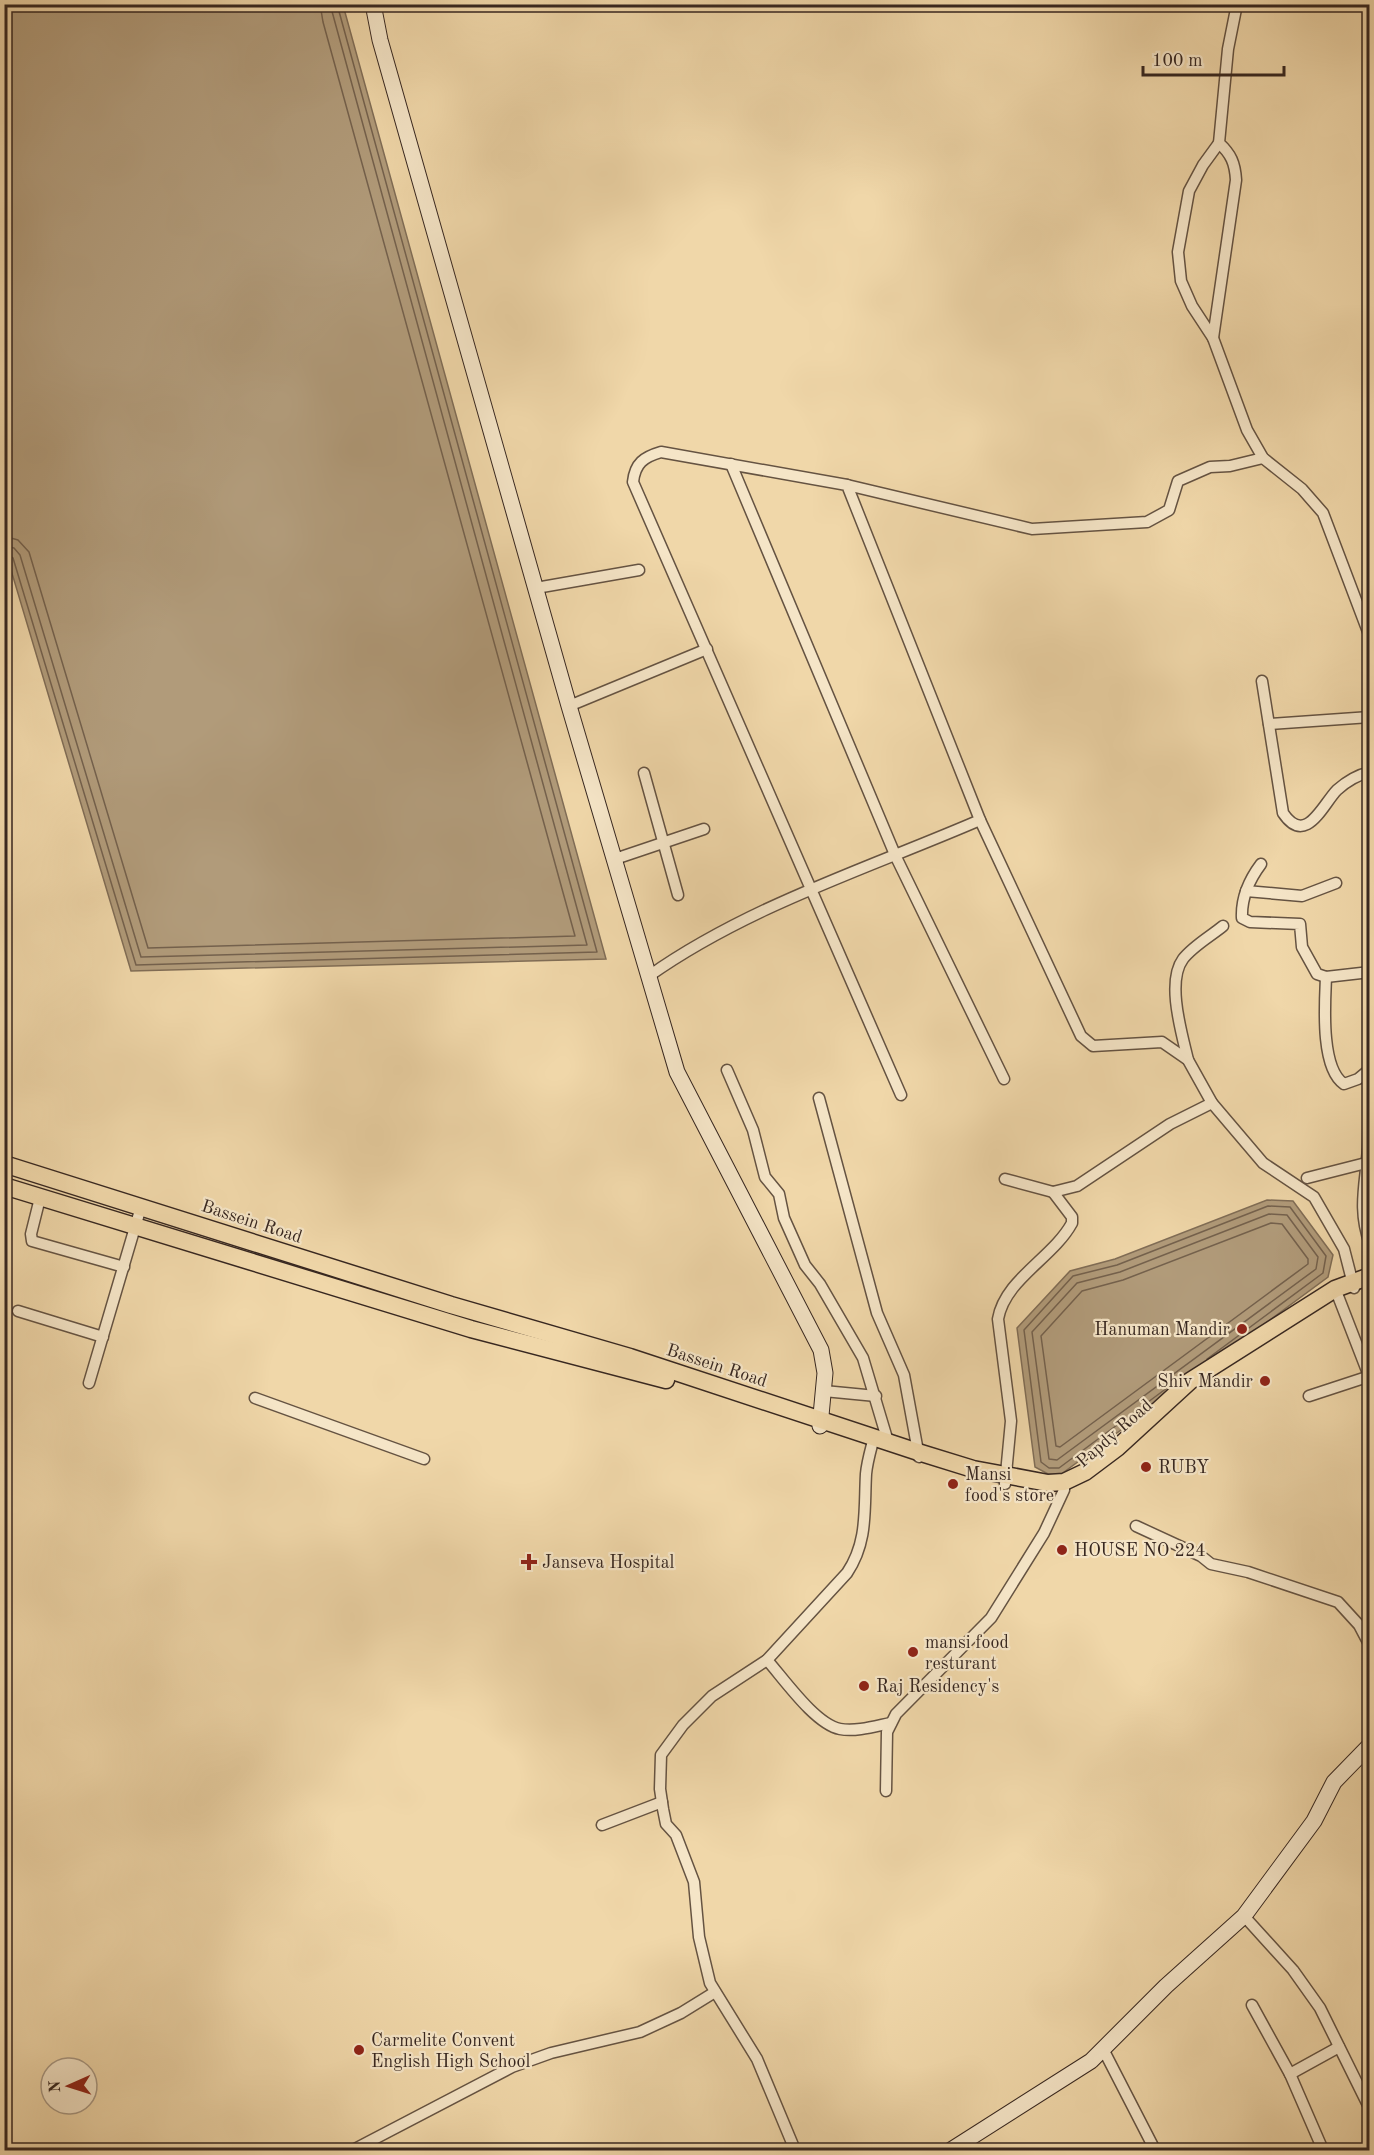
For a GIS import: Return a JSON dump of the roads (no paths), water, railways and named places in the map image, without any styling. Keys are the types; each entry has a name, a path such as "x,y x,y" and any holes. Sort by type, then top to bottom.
{"main road":[{"name":"Bassein Road","path":"4,1164 451,1305 630,1357 919,1456 1048,1492 1064,1486"},
{"name":"Bassein Road","path":"4,1186 471,1329 820,1422"},
{"path":"321,1283 326,1265"},
{"path":"1353,1287 1370,1276"},
{"name":"Papdy Road","path":"1064,1486 1083,1485 1106,1471 1189,1392 1353,1287"}],"street":[{"path":"373,4 380,40 432,225 569,706 677,1072 822,1350 825,1373 820,1422"},
{"path":"1237,4 1228,49 1219,143 1203,165 1190,191 1178,252 1181,281 1192,306 1213,338 1247,430 1263,458 1302,489 1323,513 1370,637"},
{"path":"1213,338 1236,180 1235,166 1230,153 1219,143"},
{"path":"901,1095 633,482 634,470 644,457 661,452 847,484 1032,529 1148,522 1169,510 1178,481 1210,468 1263,458"},
{"path":"731,464 896,857 1004,1079"},
{"path":"847,484 980,820 1081,1036 1093,1046 1162,1042 1188,1060"},
{"path":"536,588 639,570"},
{"path":"569,706 707,649"},
{"path":"1262,681 1283,813 1289,821 1298,825 1309,824 1322,812 1342,786 1358,775 1370,772"},
{"path":"1269,724 1370,717"},
{"path":"644,773 678,895"},
{"path":"649,976 719,933 813,890 980,820"},
{"path":"615,859 704,829"},
{"path":"1261,864 1248,881 1242,918 1250,922 1300,924 1302,947 1317,974 1326,977 1370,972"},
{"path":"1246,891 1302,896 1336,883"},
{"path":"1223,926 1184,958 1178,970 1176,990 1188,1060 1212,1103 1263,1163 1314,1197 1344,1250 1353,1287 1369,1376 1309,1396"},
{"path":"1326,977 1324,1019 1330,1058 1339,1081 1344,1084 1350,1083 1369,1069"},
{"path":"1369,1069 1362,1223 1370,1244"},
{"path":"727,1071 753,1130 765,1177 779,1194 784,1218 805,1265 820,1284 863,1358 876,1396 882,1444 866,1472 866,1525 857,1559 848,1573 766,1660 712,1696 661,1755 662,1802 666,1824 676,1835 694,1882 699,1937 710,1983 758,2059 795,2151"},
{"path":"819,1098 877,1313 904,1375 919,1456"},
{"path":"1005,1179 1053,1192 1077,1186 1170,1124 1212,1103"},
{"path":"1307,1178 1366,1163"},
{"path":"1006,1481 1011,1421 998,1319 1001,1305 1072,1223 1072,1217 1053,1192"},
{"path":"40,1198 31,1234 32,1241 124,1267"},
{"path":"89,1383 141,1207"},
{"path":"18,1311 103,1337"},
{"path":"824,1391 876,1396"},
{"path":"255,1398 424,1459"},
{"path":"886,1791 887,1732 896,1714 991,1618 1044,1533 1064,1486"},
{"path":"1136,1526 1201,1556 1211,1564 1248,1572 1338,1602 1359,1625 1370,1646"},
{"path":"766,1660 818,1718 830,1725 851,1730 891,1723"},
{"path":"958,2149 1026,2100 1090,2061 1166,1986 1244,1916 1314,1821 1334,1782 1370,1745"},
{"path":"602,1825 662,1802"},
{"path":"1244,1916 1293,1970 1320,2008 1370,2109"},
{"path":"353,2151 512,2067 550,2053 640,2032 681,2013 715,1992"},
{"path":"1252,2005 1290,2074 1323,2151"},
{"path":"1290,2074 1339,2047"},
{"path":"1103,2049 1155,2151"}],"water":[{"path":"4,5 343,5 606,959 131,971 5,550"},
{"path":"1267,1200 1293,1201 1333,1255 1328,1277 1060,1475 1048,1474 1035,1467 1017,1328 1070,1271 1115,1259"}],"place":[{"name":"Hanuman Mandir","path":"1242,1329"},
{"name":"Shiv Mandir","path":"1265,1381"},
{"name":"RUBY","path":"1146,1467"},
{"name":"Mansi food's store","path":"953,1484"},
{"name":"HOUSE NO 224","path":"1062,1550"},
{"name":"Janseva Hospital","path":"529,1562"},
{"name":"mansi food resturant","path":"913,1652"},
{"name":"Raj Residency's","path":"864,1686"},
{"name":"Carmelite Convent English High School","path":"359,2050"}]}
